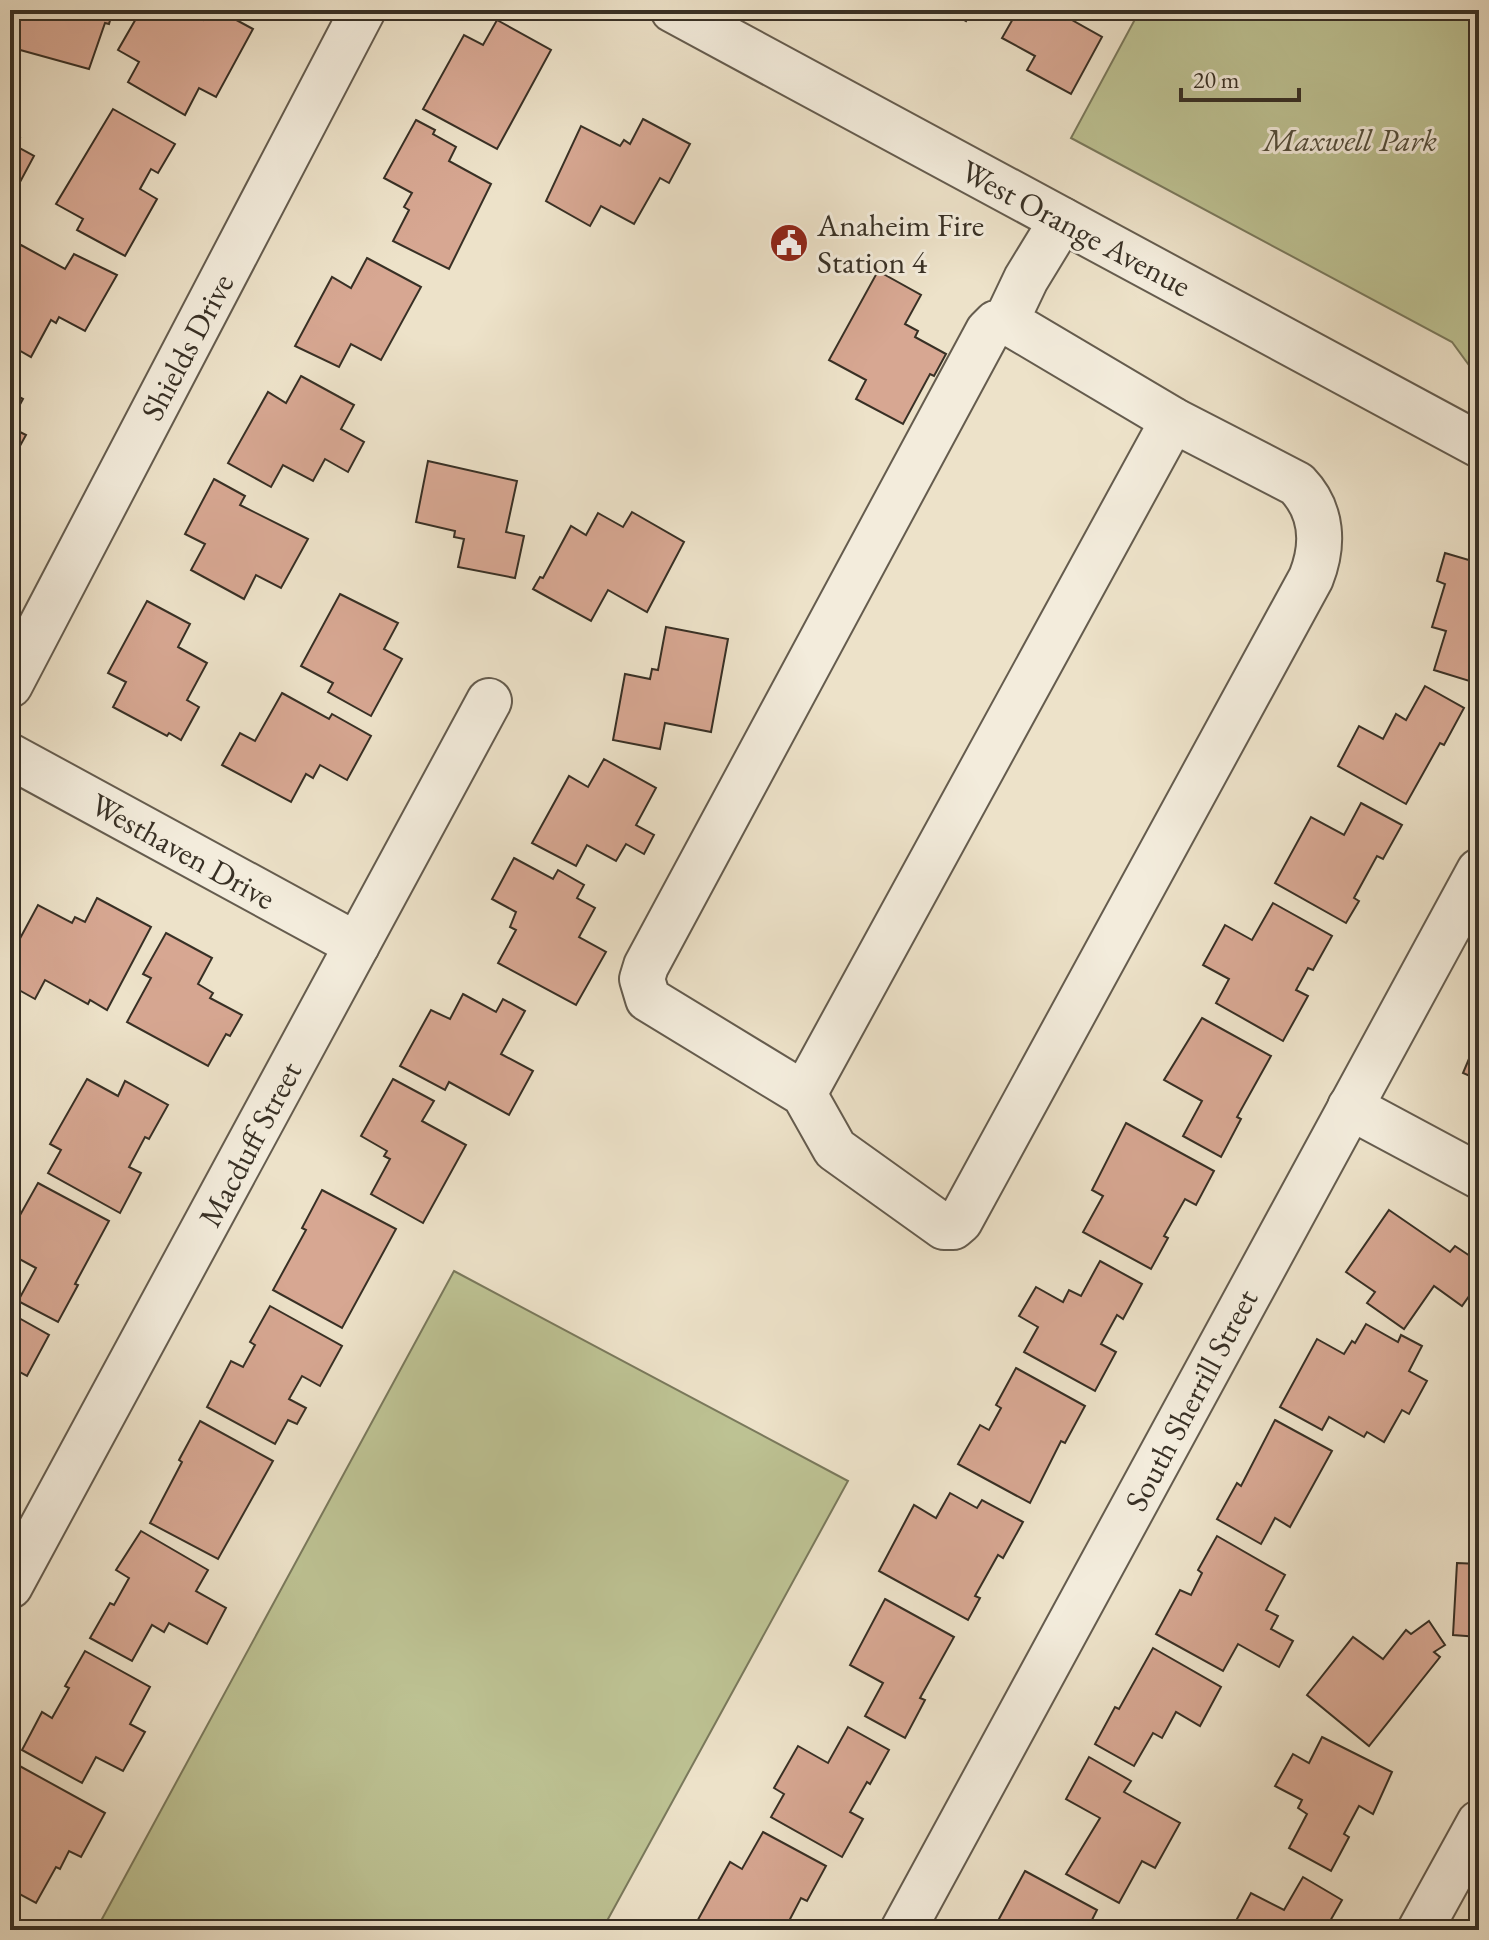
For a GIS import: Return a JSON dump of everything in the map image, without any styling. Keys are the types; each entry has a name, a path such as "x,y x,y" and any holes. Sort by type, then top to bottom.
{"street":[{"name":"Shields Drive","path":"10,685 363,10"},
{"name":"West Orange Avenue","path":"673,10 1479,445"},
{"path":"1006,321 1026,279 1062,220"},
{"path":"1006,321 1173,420 1297,484 1314,508 1319,529 1319,558 1311,578 960,1221 953,1227 944,1227 835,1149 804,1094 648,999 642,979 646,966 988,331 996,323 1006,321"},
{"path":"804,1094 1173,420"},
{"name":"Macduff Street","path":"10,1586 489,701"},
{"name":"Westhaven Drive","path":"10,756 357,945"},
{"name":"South Sherrill Street","path":"903,1930 1479,871"},
{"path":"1350,1107 1479,1176"},
{"path":"1420,1930 1479,1823"}],"green space":[{"name":"Maxwell Park","path":"1140,10 1479,10 1479,375 1452,342 1071,138"},
{"path":"454,1271 848,1481 602,1930 96,1930"}],"building":[{"path":"23,10 113,10 109,24 105,23 89,69 13,48"},
{"path":"141,10 185,10 203,20 209,10 218,10 253,29 216,97 199,88 185,115 128,82 139,62 118,50"},
{"path":"947,10 972,10 966,21"},
{"path":"1018,10 1054,10 1102,37 1071,94 1027,70 1035,56 1002,38"},
{"path":"497,20 551,50 497,149 423,109 464,35 483,45"},
{"path":"113,109 175,144 158,173 151,169 140,189 157,199 125,256 77,230 83,219 56,204"},
{"path":"643,119 690,144 669,183 660,178 634,224 601,206 590,226 546,201 581,126 620,146 624,140 630,144"},
{"path":"416,120 456,147 449,161 491,184 449,269 393,241 409,210 404,207 412,193 384,178"},
{"path":"10,133 20,138 16,146 34,156 19,184 10,179"},
{"path":"21,245 65,269 74,254 117,275 85,331 59,317 56,323 51,320 31,357 10,345 10,265"},
{"path":"367,258 421,287 381,360 351,344 339,367 295,346 332,277 351,288"},
{"path":"878,271 921,295 905,324 918,331 915,337 946,354 934,376 930,374 903,424 856,399 866,380 829,360"},
{"path":"301,376 354,405 341,429 364,442 348,472 325,459 313,481 283,465 271,487 228,463 268,392 286,403"},
{"path":"10,392 23,399 10,423"},
{"path":"10,427 26,435 10,464"},
{"path":"428,461 517,481 506,532 524,536 515,578 458,567 464,539 454,537 455,531 416,522"},
{"path":"214,479 245,496 240,505 308,539 281,588 256,575 244,599 191,570 205,544 185,534"},
{"path":"632,512 684,542 647,612 608,590 591,621 533,589 540,577 543,578 571,526 586,535 598,513 623,527"},
{"path":"1445,553 1479,563 1479,684 1434,670 1446,631 1432,627 1445,584 1437,581"},
{"path":"340,594 398,623 384,649 402,659 371,716 328,692 333,683 301,666"},
{"path":"147,601 190,624 178,647 207,663 187,700 199,707 181,740 169,733 167,736 113,707 126,682 108,673"},
{"path":"666,627 728,639 711,732 665,723 660,749 613,740 625,674 650,679 652,669 658,670"},
{"path":"1425,686 1464,708 1444,745 1440,743 1406,804 1338,766 1359,726 1383,739 1396,714 1406,720"},
{"path":"282,693 329,719 332,714 371,736 347,780 320,765 313,778 306,774 291,802 222,765 240,733 255,741"},
{"path":"604,759 656,788 636,825 654,835 644,854 626,844 616,861 587,845 576,866 532,843 569,776 588,787"},
{"path":"1361,803 1402,825 1383,859 1377,856 1354,898 1359,901 1346,923 1275,883 1311,817 1344,835"},
{"path":"514,858 553,879 558,870 584,885 577,898 595,908 579,937 606,952 576,1005 498,963 516,930 510,927 516,912 492,899"},
{"path":"97,898 151,927 107,1010 90,1000 88,1004 45,980 35,999 10,985 10,957 38,905 72,923 75,917 85,922"},
{"path":"1273,903 1332,936 1313,970 1308,968 1296,990 1308,996 1283,1041 1216,1003 1229,979 1203,965 1225,925 1252,940"},
{"path":"166,933 212,958 198,984 213,993 210,998 242,1015 230,1036 226,1034 208,1066 127,1022 151,978 143,974"},
{"path":"463,994 496,1012 503,999 525,1011 501,1054 533,1071 509,1115 449,1082 445,1090 400,1066 431,1010 450,1019"},
{"path":"1202,1018 1271,1056 1237,1117 1241,1119 1221,1157 1183,1136 1202,1101 1164,1080"},
{"path":"1479,1035 1479,1080 1463,1073"},
{"path":"87,1079 118,1096 125,1081 168,1105 149,1139 145,1137 129,1167 141,1173 120,1213 48,1173 61,1150 50,1144"},
{"path":"393,1079 434,1101 422,1121 466,1145 423,1223 371,1194 390,1159 384,1156 387,1151 361,1136"},
{"path":"1126,1123 1214,1171 1196,1205 1185,1199 1164,1236 1168,1238 1151,1269 1083,1232 1103,1196 1092,1190"},
{"path":"38,1183 109,1221 58,1322 18,1301 36,1268 10,1254 10,1233"},
{"path":"322,1190 396,1229 342,1328 273,1290 306,1230 302,1228"},
{"path":"1389,1210 1450,1252 1455,1246 1479,1262 1479,1282 1462,1306 1434,1286 1404,1329 1367,1303 1375,1292 1346,1272"},
{"path":"1100,1261 1142,1284 1123,1319 1117,1315 1101,1344 1116,1352 1095,1391 1024,1352 1038,1327 1019,1316 1036,1287 1063,1302 1069,1290 1081,1296"},
{"path":"270,1306 342,1346 320,1386 302,1376 289,1399 306,1408 297,1424 288,1420 275,1444 207,1407 231,1361 243,1367 255,1345 250,1342"},
{"path":"10,1313 49,1335 27,1376 10,1367"},
{"path":"1366,1324 1398,1342 1401,1335 1422,1346 1409,1371 1427,1381 1409,1414 1402,1410 1384,1442 1367,1432 1364,1437 1329,1417 1322,1430 1280,1407 1317,1339 1344,1354"},
{"path":"1016,1368 1085,1406 1065,1443 1061,1441 1030,1503 958,1464 980,1425 989,1430 1001,1408 996,1405"},
{"path":"1275,1420 1332,1451 1290,1527 1275,1518 1261,1544 1217,1519 1237,1483 1241,1486"},
{"path":"200,1421 273,1461 218,1559 150,1523"},
{"path":"950,1493 977,1508 982,1500 1023,1522 1003,1558 998,1555 975,1596 980,1598 968,1620 879,1571 914,1505 936,1518"},
{"path":"141,1531 208,1570 196,1591 226,1608 207,1644 169,1623 164,1632 152,1625 132,1661 90,1638 129,1578 116,1570"},
{"path":"1217,1536 1285,1575 1266,1610 1278,1616 1271,1629 1293,1641 1279,1667 1238,1644 1223,1671 1156,1634 1180,1590 1191,1595 1202,1573 1198,1570"},
{"path":"1457,1563 1479,1564 1479,1637 1453,1635"},
{"path":"885,1599 954,1637 920,1698 925,1700 905,1738 865,1716 883,1683 850,1665"},
{"path":"1429,1621 1445,1645 1434,1652 1440,1657 1369,1746 1307,1695 1353,1637 1383,1659 1406,1630 1411,1634"},
{"path":"1153,1648 1221,1687 1200,1726 1176,1712 1162,1738 1153,1733 1134,1766 1095,1744 1115,1707 1119,1709"},
{"path":"85,1651 150,1687 130,1724 145,1732 123,1771 96,1757 82,1783 22,1750 42,1712 52,1718 69,1688 65,1686"},
{"path":"848,1727 889,1750 850,1812 863,1819 842,1857 771,1817 784,1794 774,1788 798,1746 828,1763"},
{"path":"1322,1737 1392,1772 1373,1814 1359,1806 1344,1834 1349,1837 1331,1871 1289,1848 1307,1814 1298,1808 1302,1800 1275,1786 1293,1754 1309,1763"},
{"path":"1089,1757 1131,1781 1124,1792 1180,1823 1155,1868 1142,1861 1119,1903 1066,1874 1100,1818 1066,1799"},
{"path":"16,1764 105,1813 81,1857 69,1851 60,1869 56,1867 36,1903 10,1889 10,1775"},
{"path":"763,1832 826,1866 807,1901 801,1898 789,1921 800,1927 799,1930 704,1930 695,1925 730,1862 742,1869"},
{"path":"1025,1871 1097,1910 1087,1930 993,1930"},
{"path":"1303,1877 1342,1900 1325,1930 1231,1930 1251,1893 1284,1910"}],"place":[{"name":"Anaheim Fire Station 4","path":"789,243"}]}
